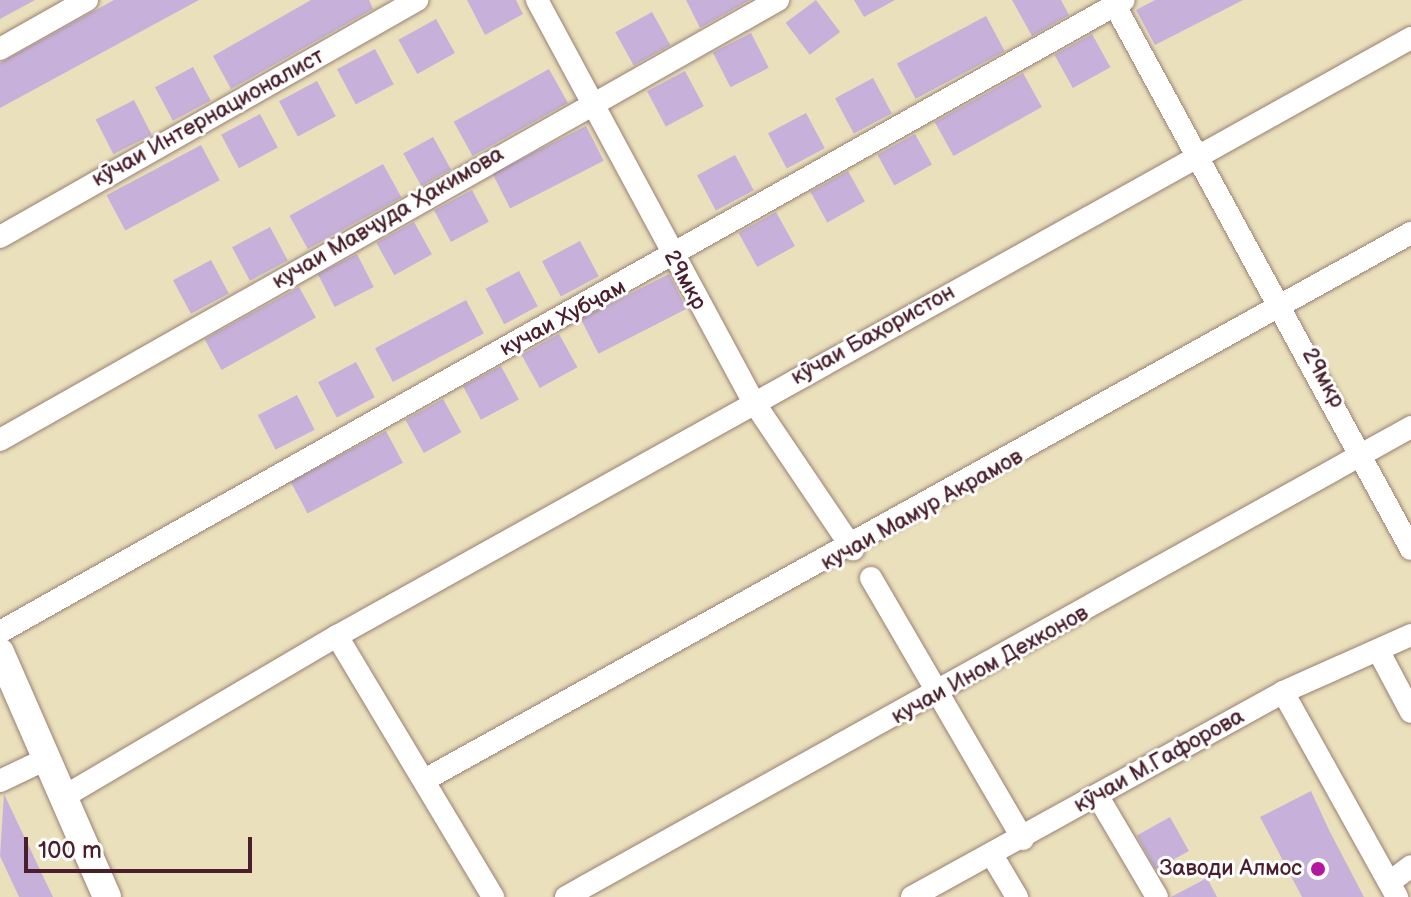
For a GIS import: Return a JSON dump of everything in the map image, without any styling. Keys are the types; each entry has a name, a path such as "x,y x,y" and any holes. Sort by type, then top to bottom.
{"main road":[{"path":"0,652 107,897"}],"street":[{"path":"0,49 87,0"},
{"name":"кӯчаи Интернационалист","path":"0,237 417,0"},
{"name":"29мкр","path":"537,0 588,102 753,401 853,549"},
{"name":"кучаи Мавҷуда Ҳакимова","path":"0,440 588,102 778,0"},
{"name":"29мкр","path":"1117,2 1198,156 1364,453 1411,549"},
{"name":"кучаи Хубҷам","path":"0,632 241,492 673,258 1117,2"},
{"name":"кӯчаи Баҳористон","path":"65,796 337,636 753,401 1411,38"},
{"name":"кучаи Мамур Акрамов","path":"428,778 853,549 1281,303 1411,233"},
{"name":"кучаи Ином Дехконов","path":"566,897 937,696 1411,427"},
{"path":"871,578 1023,839"},
{"name":"кӯчаи М.Гафорова","path":"915,896 1023,839 1283,692 1411,635"},
{"path":"337,636 428,778 493,897"},
{"path":"1378,650 1411,712"},
{"path":"1283,692 1394,890 1411,866"},
{"path":"0,781 46,759"},
{"path":"1097,795 1157,897"},
{"path":"992,855 1017,897"}],"building":[{"path":"0,0 35,0 0,19"},
{"path":"114,0 199,0 0,108 0,63"},
{"path":"311,0 369,0 373,9 231,89 213,56"},
{"path":"467,0 516,0 523,14 485,35"},
{"path":"686,0 750,0 700,28"},
{"path":"816,0 840,32 810,55 786,23"},
{"path":"854,0 895,0 864,17"},
{"path":"1012,0 1061,0 1069,15 1032,36"},
{"path":"1155,0 1243,0 1155,45 1136,10"},
{"path":"652,12 670,45 634,66 615,32"},
{"path":"986,16 1005,51 916,99 897,63"},
{"path":"436,19 455,53 417,74 398,40"},
{"path":"751,33 769,68 730,87 713,53"},
{"path":"1092,34 1110,67 1073,88 1054,55"},
{"path":"375,49 394,84 356,105 337,69"},
{"path":"193,67 211,101 173,121 155,87"},
{"path":"549,69 568,103 473,156 454,122"},
{"path":"685,71 704,106 666,127 647,91"},
{"path":"1023,73 1042,107 954,156 935,122"},
{"path":"873,78 892,113 854,134 835,98"},
{"path":"317,81 336,116 298,137 279,101"},
{"path":"134,100 152,135 113,154 96,120"},
{"path":"806,113 825,148 787,169 768,133"},
{"path":"260,114 278,148 239,168 221,135"},
{"path":"586,126 604,161 510,208 492,174"},
{"path":"915,134 932,165 894,185 877,155"},
{"path":"433,137 451,169 421,186 403,153"},
{"path":"201,145 220,180 125,231 107,195"},
{"path":"735,155 754,190 716,211 697,175"},
{"path":"383,164 401,197 308,249 289,216"},
{"path":"848,171 865,202 827,222 810,192"},
{"path":"472,190 489,222 451,242 434,210"},
{"path":"776,212 795,246 757,267 738,233"},
{"path":"414,222 432,254 394,275 376,243"},
{"path":"270,227 288,261 250,281 232,247"},
{"path":"580,241 599,276 561,297 542,261"},
{"path":"357,254 374,287 335,307 318,274"},
{"path":"211,260 229,294 191,314 173,280"},
{"path":"519,271 538,306 504,324 485,289"},
{"path":"669,274 687,309 598,354 581,319"},
{"path":"299,287 316,318 222,370 205,339"},
{"path":"466,300 484,334 393,382 375,348"},
{"path":"559,334 577,367 540,388 521,355"},
{"path":"356,362 375,397 337,418 318,382"},
{"path":"501,366 519,400 481,420 463,386"},
{"path":"297,395 315,430 276,450 258,415"},
{"path":"443,399 461,432 424,453 405,420"},
{"path":"386,431 403,463 308,513 291,482"},
{"name":"Заводи Алмос","path":"1311,791 1364,897 1302,897 1260,817"},
{"path":"4,794 53,897 19,897 0,856"},
{"path":"1170,817 1189,851 1156,870 1137,835"},
{"path":"1207,878 1217,897 1171,897"}],"place":[{"name":"Заводи Алмос","path":"1318,869"}]}
